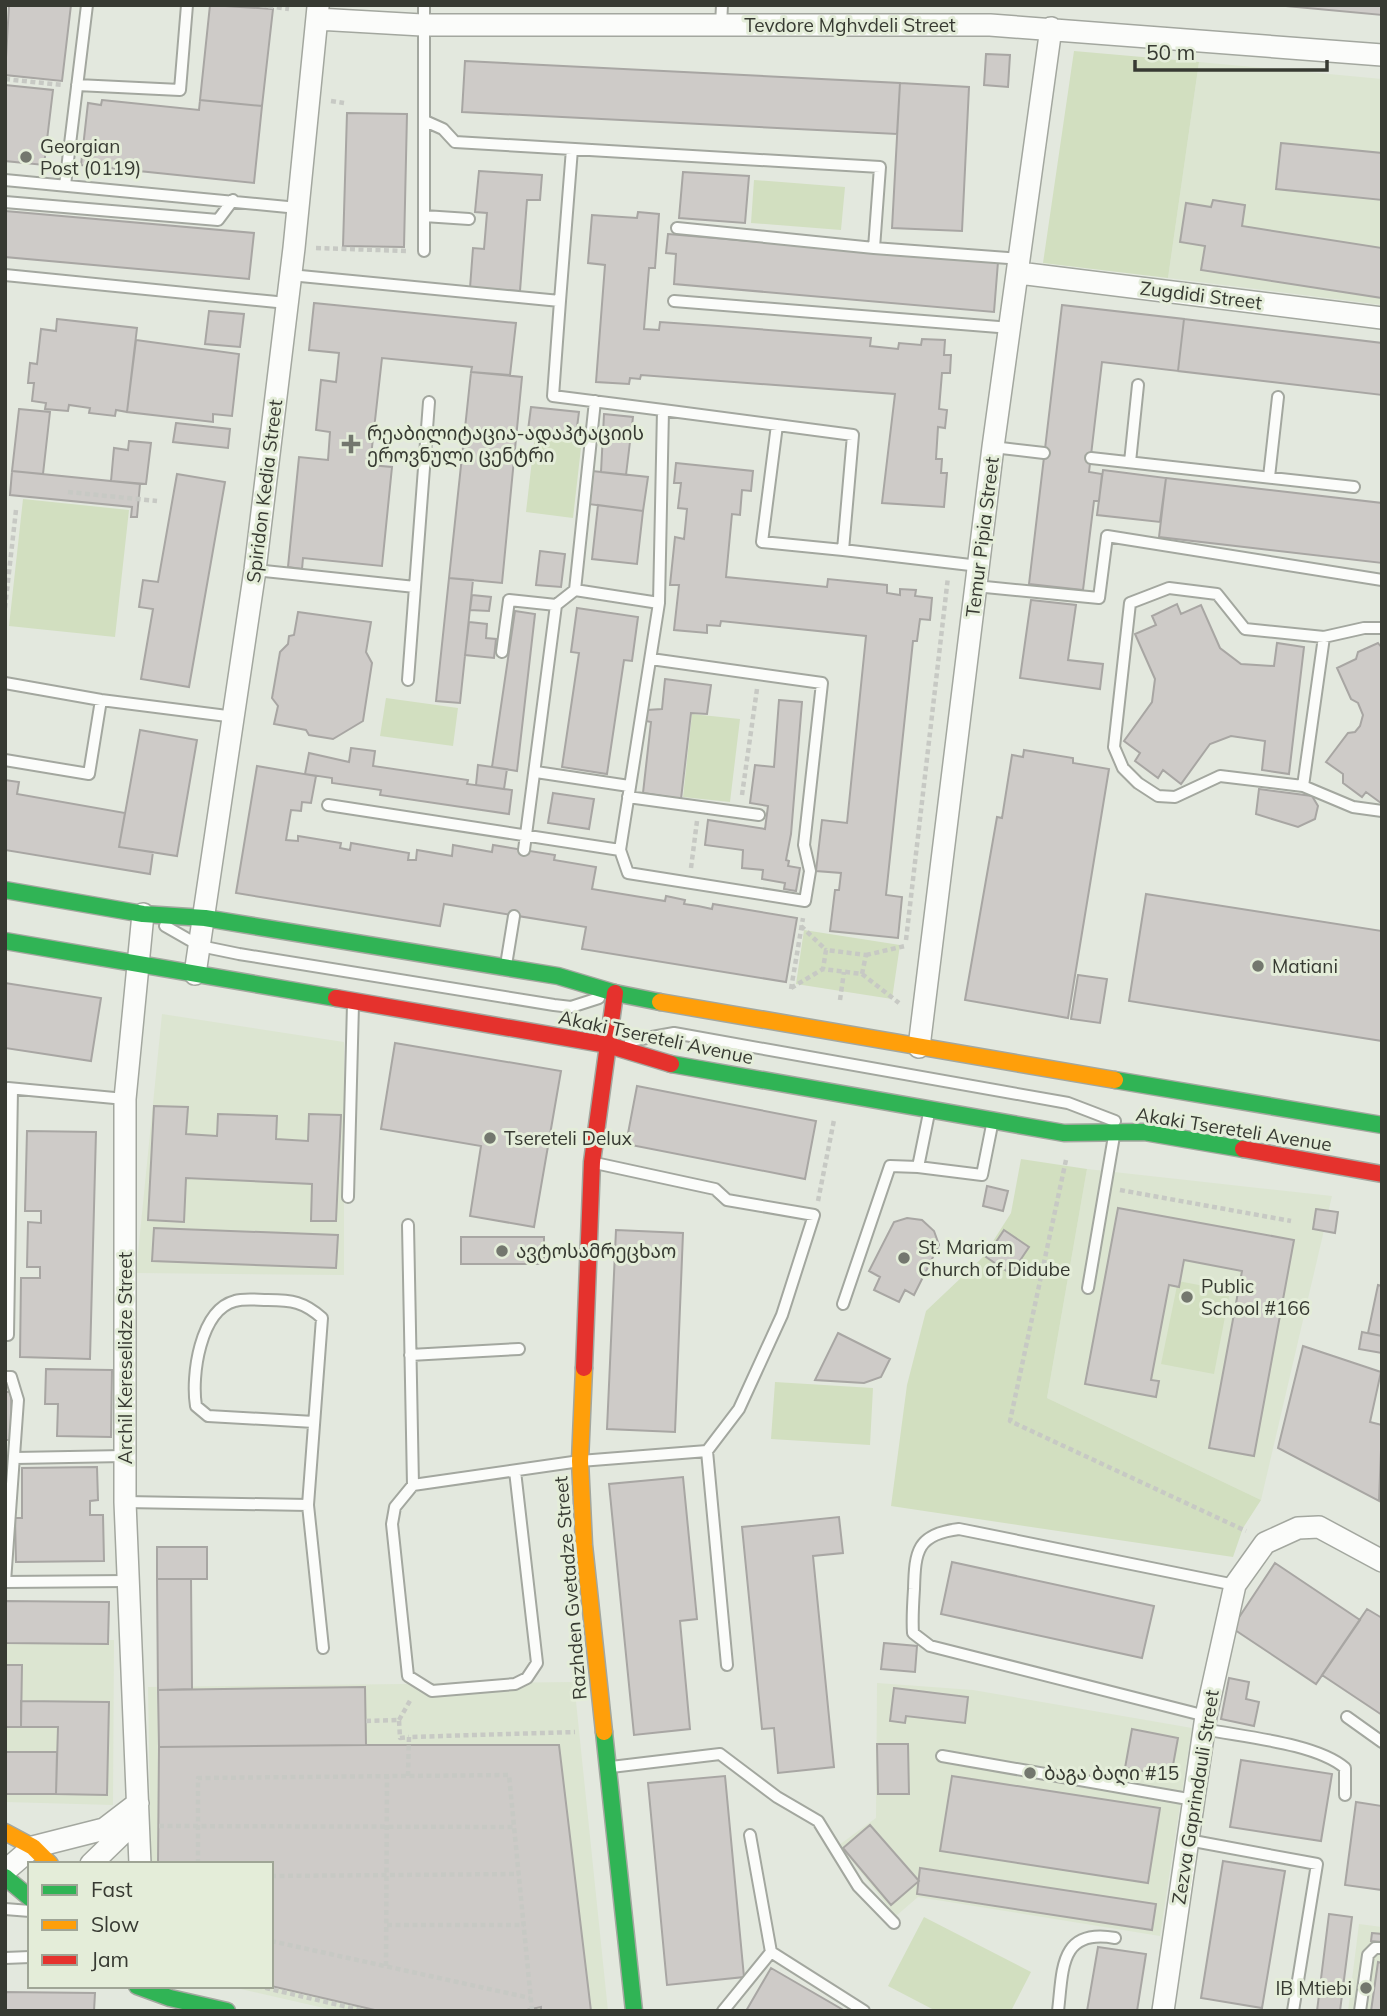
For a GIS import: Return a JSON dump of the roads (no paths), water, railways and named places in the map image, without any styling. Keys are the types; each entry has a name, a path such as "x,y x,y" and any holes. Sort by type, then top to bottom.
{"main road":[{"name":"Akaki Tsereteli Avenue","path":"5,890 143,914 205,918 558,976 615,993 1382,1125"},
{"name":"Akaki Tsereteli Avenue","path":"5,941 608,1045 669,1064 993,1122 1064,1133 1144,1132 1382,1174"},
{"name":"Razhden Gvetadze Street","path":"615,993 592,1162 580,1461 584,1545 634,2011"},
{"path":"5,1832 33,1847 48,1862"},
{"path":"5,1874 28,1896"},
{"path":"142,1988 170,1998 227,2011"},
{"path":"158,1988 170,1998"}],"street":[{"name":"Tevdore Mghvdeli Street","path":"318,12 423,15 991,15 1051,28 1382,55"},
{"name":"Spiridon Kedia Street","path":"195,974 255,570 294,248 318,12"},
{"name":"Temur Pipia Street","path":"919,1047 993,447 1051,28"},
{"name":"Zugdidi Street","path":"1020,266 1382,318"},
{"name":"Archil Kereselidze Street","path":"140,1862 124,1456 125,1099 143,914"},
{"path":"1234,1586 1265,1544 1298,1528 1319,1527 1382,1561"},
{"name":"Zezva Gaprindauli Street","path":"1163,2011 1205,1723 1234,1586"},
{"path":"5,1874 33,1847 104,1829 138,1803"},
{"path":"93,1862 125,1830 138,1803"}],"lane":[{"path":"65,184 87,5"},
{"path":"77,85 180,90 187,5"},
{"path":"423,15 424,251"},
{"path":"425,121 443,129 454,142 880,167 874,248"},
{"path":"572,149 553,396 853,435 844,550"},
{"path":"5,180 298,208"},
{"path":"5,202 218,220 233,200"},
{"path":"424,216 468,219"},
{"path":"677,228 1020,266"},
{"path":"5,275 287,303"},
{"path":"290,275 559,301"},
{"path":"674,301 1011,328"},
{"path":"1130,462 1138,385"},
{"path":"1269,477 1278,397"},
{"path":"576,590 595,401"},
{"path":"408,680 429,402"},
{"path":"651,659 822,683 804,845 810,871 805,901 628,873 620,850 659,603 663,410"},
{"path":"777,425 762,542 950,563 977,576 1100,598 1107,536 1382,580"},
{"path":"993,447 1044,453"},
{"path":"1091,458 1354,487"},
{"path":"255,570 415,587"},
{"path":"1382,628 1364,628 1324,637 1245,629 1217,594 1168,588 1130,603 1114,747 1123,768 1138,783 1158,796 1175,797 1220,776 1303,786 1353,807 1382,811"},
{"path":"502,652 509,600 556,605 576,590 659,603"},
{"path":"524,850 556,605"},
{"path":"1303,786 1324,637"},
{"path":"5,683 101,700 235,717"},
{"path":"5,760 89,774 101,700"},
{"path":"536,772 699,807 759,814"},
{"path":"328,805 620,850"},
{"path":"143,914 200,946 571,1007 615,993"},
{"path":"506,968 514,916"},
{"path":"348,1196 353,1002"},
{"path":"608,1045 674,1033 1068,1103 1144,1132"},
{"path":"5,1335 9,1088 125,1099"},
{"path":"918,1167 929,1110"},
{"path":"843,1304 890,1166 982,1175 993,1122"},
{"path":"1088,1289 1114,1133"},
{"path":"592,1162 715,1189 727,1200 814,1215 782,1315 739,1409 707,1451 727,1665"},
{"path":"408,1225 413,1485 395,1507 392,1524 408,1676 419,1686 432,1691 515,1684 527,1678 537,1663 515,1471"},
{"path":"314,1422 208,1416 196,1406 193,1390 206,1323 234,1301 297,1300 322,1318 314,1422 307,1505 323,1648"},
{"path":"410,1355 519,1349"},
{"path":"5,1377 11,1377 18,1400 16,1458 5,1582 128,1581"},
{"path":"413,1485 580,1461 707,1451"},
{"path":"16,1458 124,1456"},
{"path":"125,1502 307,1505"},
{"path":"1234,1586 959,1529 942,1531 919,1547 915,1559 914,1633 930,1646 1336,1760 1345,1768 1345,1795"},
{"path":"1348,1717 1382,1742"},
{"path":"608,1768 720,1754 776,1797 818,1821 858,1886 894,1923"},
{"path":"942,1756 1194,1800"},
{"path":"750,1835 771,1952 864,2011"},
{"path":"1188,1840 1317,1864 1293,2011"},
{"path":"5,1909 28,1911"},
{"path":"1058,2011 1065,1959 1071,1946 1091,1937 1115,1938"},
{"path":"1360,2011 1368,1955 1375,1948 1382,1948"},
{"path":"723,2011 771,1952"},
{"path":"5,1958 28,1957"}],"place":[{"name":"Georgian Post (0119)","path":"26,157"},
{"name":"რეაბილიტაცია-ადაპტაციის ეროვნული ცენტრი","path":"351,444"},
{"name":"Matiani","path":"1258,966"},
{"name":"Tsereteli Delux","path":"490,1138"},
{"name":"ავტოსამრეცხაო","path":"502,1251"},
{"name":"St. Mariam Church of Didube","path":"904,1258"},
{"name":"Public School #166","path":"1187,1297"},
{"name":"ბაგა ბაღი #15","path":"1030,1773"},
{"name":"IB Mtiebi","path":"1366,1988"}]}
